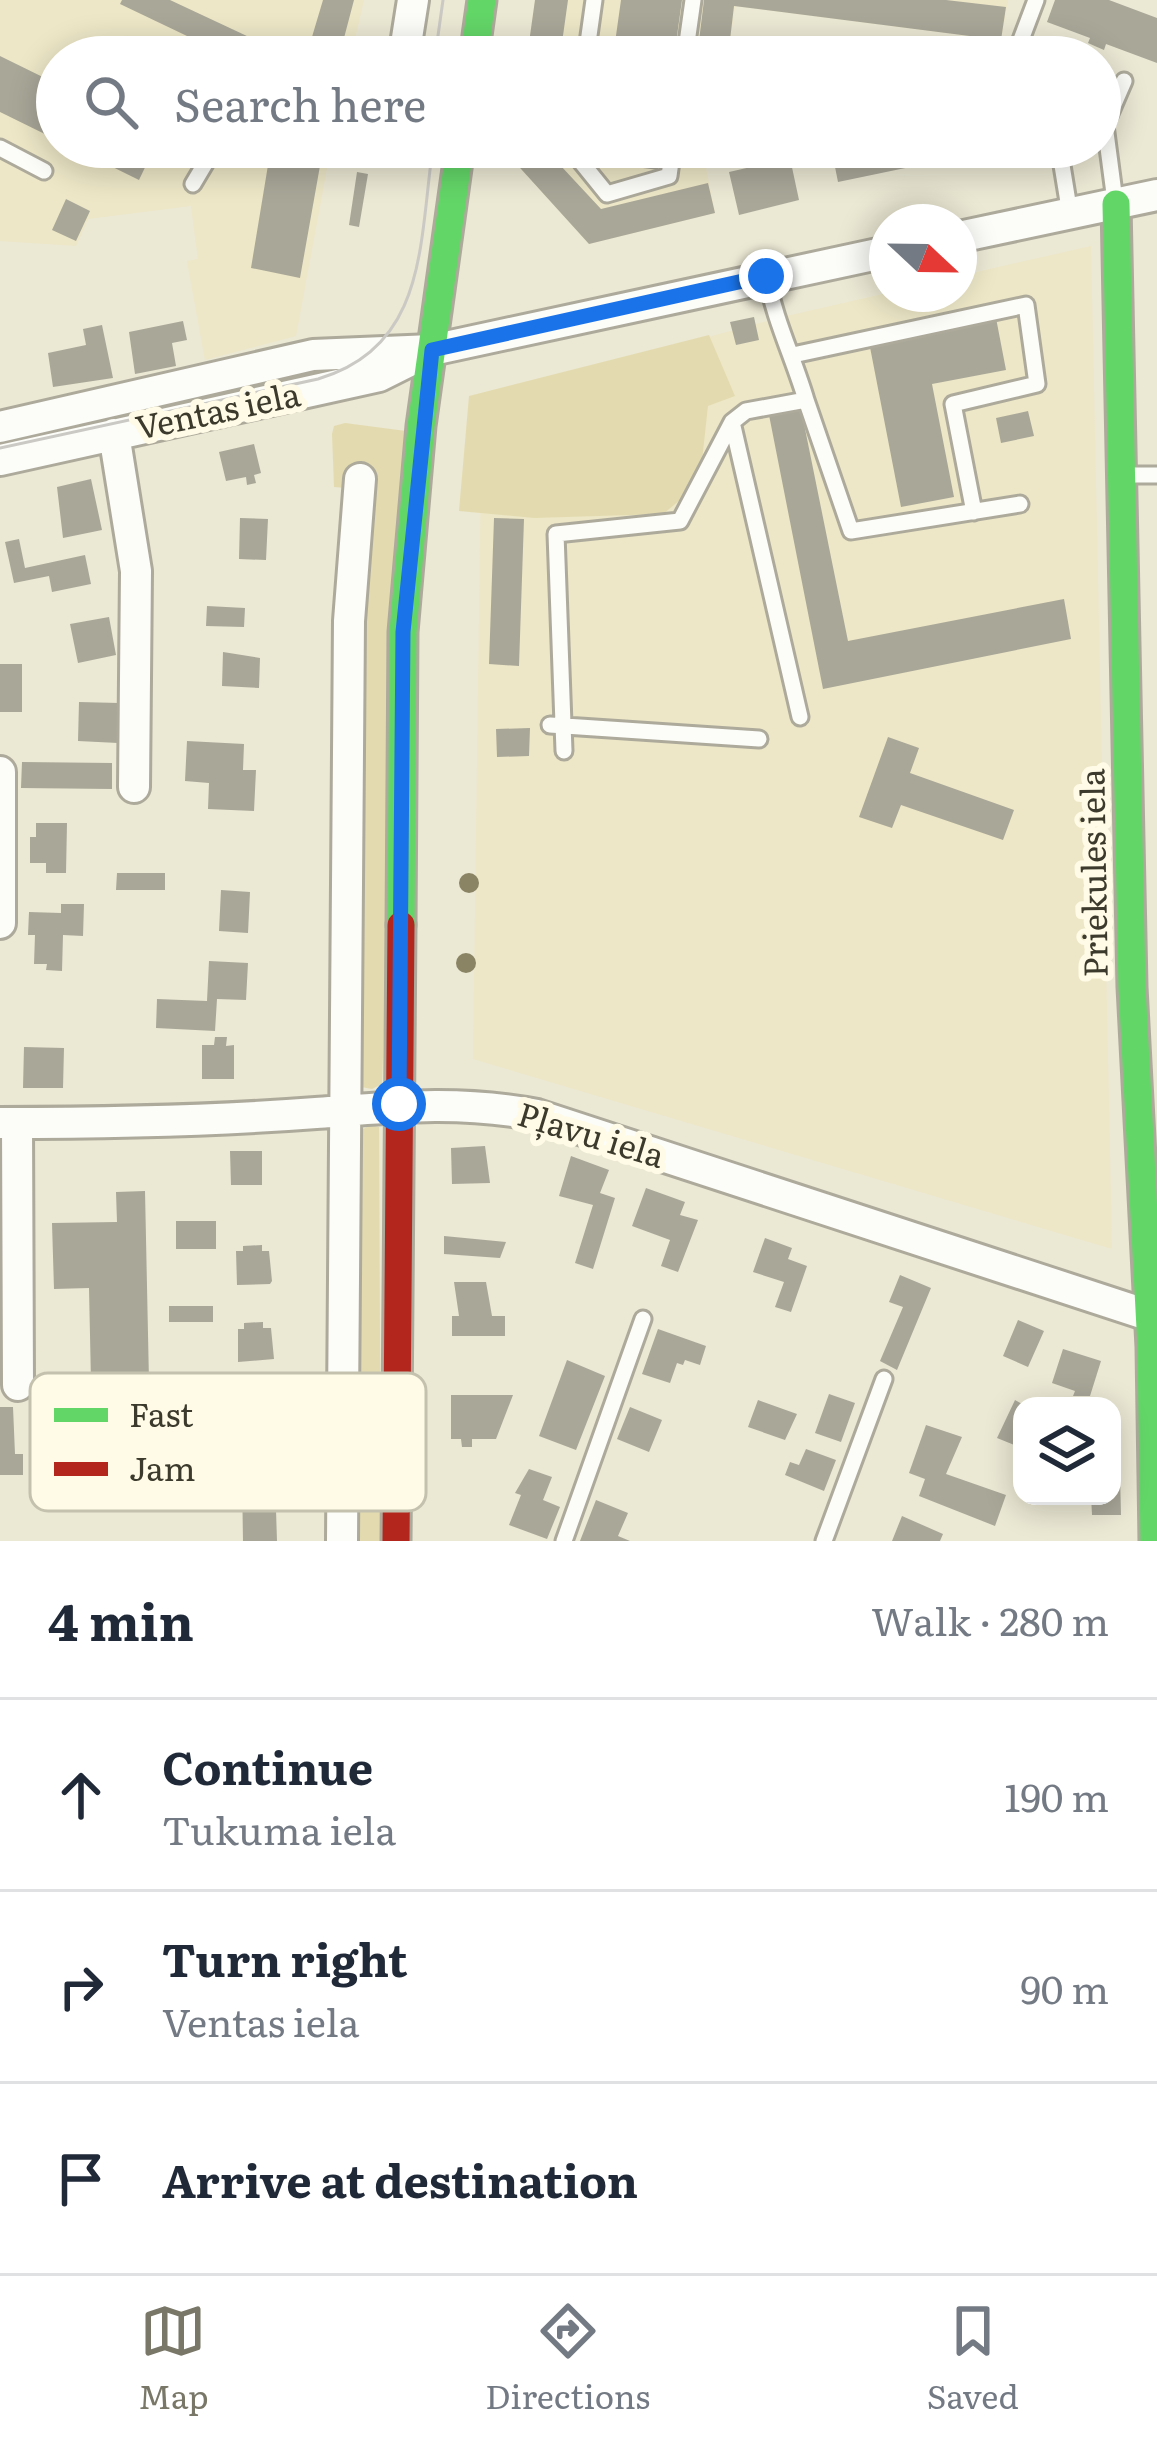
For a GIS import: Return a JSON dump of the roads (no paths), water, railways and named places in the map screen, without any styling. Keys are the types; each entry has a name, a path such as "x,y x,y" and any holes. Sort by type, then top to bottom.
{"street":[{"path":"407,36 413,0"},
{"path":"477,36 482,0"},
{"path":"397,1373 403,632 432,350 457,168"},
{"path":"977,233 1157,195"},
{"name":"Priekules iela","path":"1116,204 1144,982 1154,1541"},
{"name":"Ventas iela","path":"0,427 313,356 432,350 869,256"},
{"name":"Ventas iela","path":"0,460 379,376 432,350"},
{"path":"114,434 136,571 134,787"},
{"path":"343,1373 349,621 360,478"},
{"path":"0,772 0,923"},
{"name":"Pļavu iela","path":"9,1123 399,1104 491,1106 537,1115 1152,1317"},
{"path":"9,1123 18,1385"},
{"path":"342,1511 342,1541"},
{"path":"396,1511 396,1541"}],"lane":[{"path":"589,36 594,0"},
{"path":"688,36 693,0"},
{"path":"1023,36 1036,0"},
{"path":"1121,88 1124,81"},
{"path":"0,148 36,166"},
{"path":"40,168 44,170"},
{"path":"193,184 203,168"},
{"path":"586,168 607,194 669,176 670,168"},
{"path":"1062,168 1070,214"},
{"path":"1111,168 1116,204"},
{"path":"766,276 772,308 793,356 851,531 1021,504"},
{"path":"793,356 1026,305 1037,383 953,404 974,512"},
{"path":"564,751 556,724 556,534 680,520 732,422 746,411 806,400"},
{"path":"732,422 800,717"},
{"path":"1123,475 1157,475"},
{"path":"556,724 759,739"},
{"path":"563,1541 643,1319"},
{"path":"824,1541 884,1378"}],"tram line":[{"path":"438,36 443,0"},
{"path":"0,448 318,379 354,364 380,342 412,286 430,168"}]}
